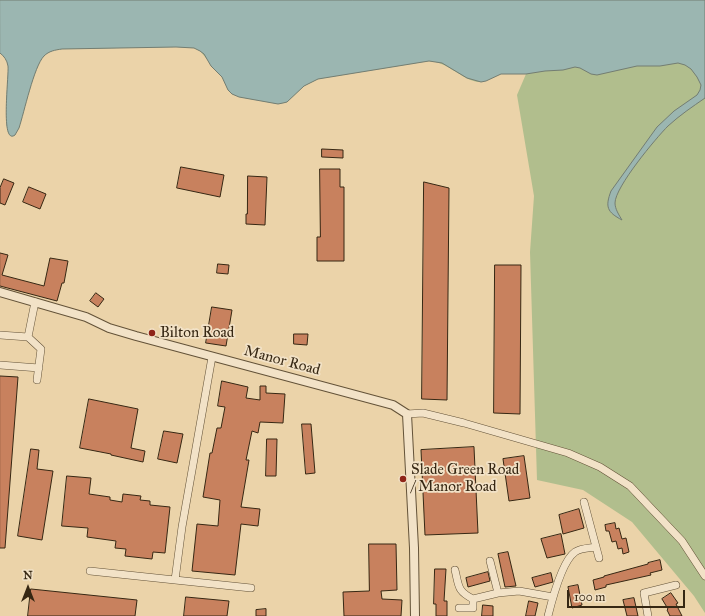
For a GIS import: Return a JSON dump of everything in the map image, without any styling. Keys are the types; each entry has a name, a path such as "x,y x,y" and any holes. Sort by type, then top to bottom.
{"street":[{"name":"Manor Road","path":"0,292 86,317 109,328 393,405 407,414 423,413 526,440 568,453 600,467 630,486 682,541 705,576"},
{"path":"28,337 35,302"},
{"path":"0,334 28,337 41,349 37,380"},
{"path":"175,580 182,527 212,357"},
{"path":"0,365 39,368"},
{"path":"407,414 415,557 414,616"},
{"path":"584,502 599,558"},
{"path":"548,616 553,597 568,559 575,551 596,547"},
{"path":"490,561 498,593"},
{"path":"455,570 459,588 463,594 473,599 520,590 553,597"},
{"path":"90,571 251,588"},
{"path":"648,616 644,593 676,585"},
{"path":"459,608 473,608 473,599"}],"green space":[{"path":"0,0 705,0 705,613 694,596 632,522 583,490 537,480 530,252 534,196 517,95 526,74 501,74 481,82 477,82 442,64 429,61 318,79 304,86 287,102 278,104 239,97 232,94 228,90 222,77 200,51 194,48 62,49 48,53 40,61 33,79 19,128 15,135 10,136 6,121 8,66 5,58 0,53"}],"water":[{"path":"0,0 705,0 705,98 668,126 646,151 629,175 617,196 615,203 616,210 622,220 610,212 608,201 611,191 657,127 674,111 697,95 700,90 701,85 697,77 691,69 685,65 678,63 660,66 637,66 597,75 575,67 563,70 526,74 501,74 481,82 467,78 442,63 429,61 318,79 304,86 287,102 278,104 239,97 232,94 228,90 222,77 211,66 204,54 194,48 62,49 48,53 40,61 33,79 19,128 15,135 10,136 6,121 8,66 5,58 0,53"}],"building":[{"path":"322,149 343,150 343,158 322,157"},
{"path":"181,167 224,175 220,197 177,188"},
{"path":"320,169 340,169 340,187 344,187 344,261 317,261 317,237 320,237"},
{"path":"248,176 267,177 265,225 246,224"},
{"path":"4,179 14,183 5,205 0,203 0,188"},
{"path":"424,182 449,188 447,400 422,399"},
{"path":"29,187 46,194 40,209 23,202"},
{"path":"0,253 8,255 2,275 44,286 50,258 68,261 64,283 62,283 57,301 0,286"},
{"path":"218,264 229,265 228,274 217,273"},
{"path":"495,265 521,265 520,414 494,413"},
{"path":"96,293 104,299 98,307 90,301"},
{"path":"212,307 232,310 226,346 206,343"},
{"path":"294,334 308,334 307,345 294,344"},
{"path":"0,376 18,377 5,548 0,548"},
{"path":"222,381 248,387 246,398 260,400 260,386 266,386 266,393 285,394 283,423 260,422 258,433 252,431 246,460 249,460 241,507 260,509 258,526 241,524 235,575 192,571 197,524 218,526 220,500 203,497 210,453 212,453 217,428 221,428 225,407 218,406"},
{"path":"89,399 138,409 131,448 145,451 143,462 80,448"},
{"path":"302,424 311,424 315,473 306,474"},
{"path":"164,431 183,434 177,463 158,459"},
{"path":"267,439 277,439 276,476 266,476"},
{"path":"474,447 478,533 425,535 421,450"},
{"path":"31,449 39,450 37,469 53,471 42,540 18,536"},
{"path":"524,456 530,498 509,501 503,459"},
{"path":"67,476 91,478 89,494 110,497 110,500 122,502 123,494 141,496 140,500 150,501 150,505 170,507 165,553 153,552 152,559 125,556 126,549 115,548 116,541 87,537 88,528 62,526"},
{"path":"579,509 584,528 563,534 559,515"},
{"path":"615,523 616,529 619,528 622,539 626,538 629,552 623,554 622,548 618,549 616,541 612,542 609,531 606,531 605,525"},
{"path":"561,534 565,554 547,558 541,539"},
{"path":"369,544 396,544 397,590 381,591 382,599 402,600 401,616 344,616 343,592 369,591"},
{"path":"508,552 516,586 505,587 498,554"},
{"path":"660,560 662,570 650,573 651,575 606,585 606,587 595,590 593,580"},
{"path":"435,569 446,569 444,601 447,601 447,616 436,616 436,604 434,604"},
{"path":"488,572 490,581 468,587 466,578"},
{"path":"551,573 553,582 535,587 532,578"},
{"path":"578,585 582,605 572,608 568,587"},
{"path":"31,589 137,600 135,616 28,616"},
{"path":"671,593 678,603 676,604 682,616 670,616 667,610 668,609 662,599"},
{"path":"186,597 229,601 227,616 184,616"},
{"path":"634,598 638,616 627,616 623,600"},
{"path":"529,601 538,603 535,616 526,616"},
{"path":"483,605 493,606 493,616 482,616"},
{"path":"266,609 266,616 256,616 256,610"}],"place":[{"name":"Bilton Road","path":"152,333"},
{"name":"Slade Green Road / Manor Road","path":"403,479"}]}
